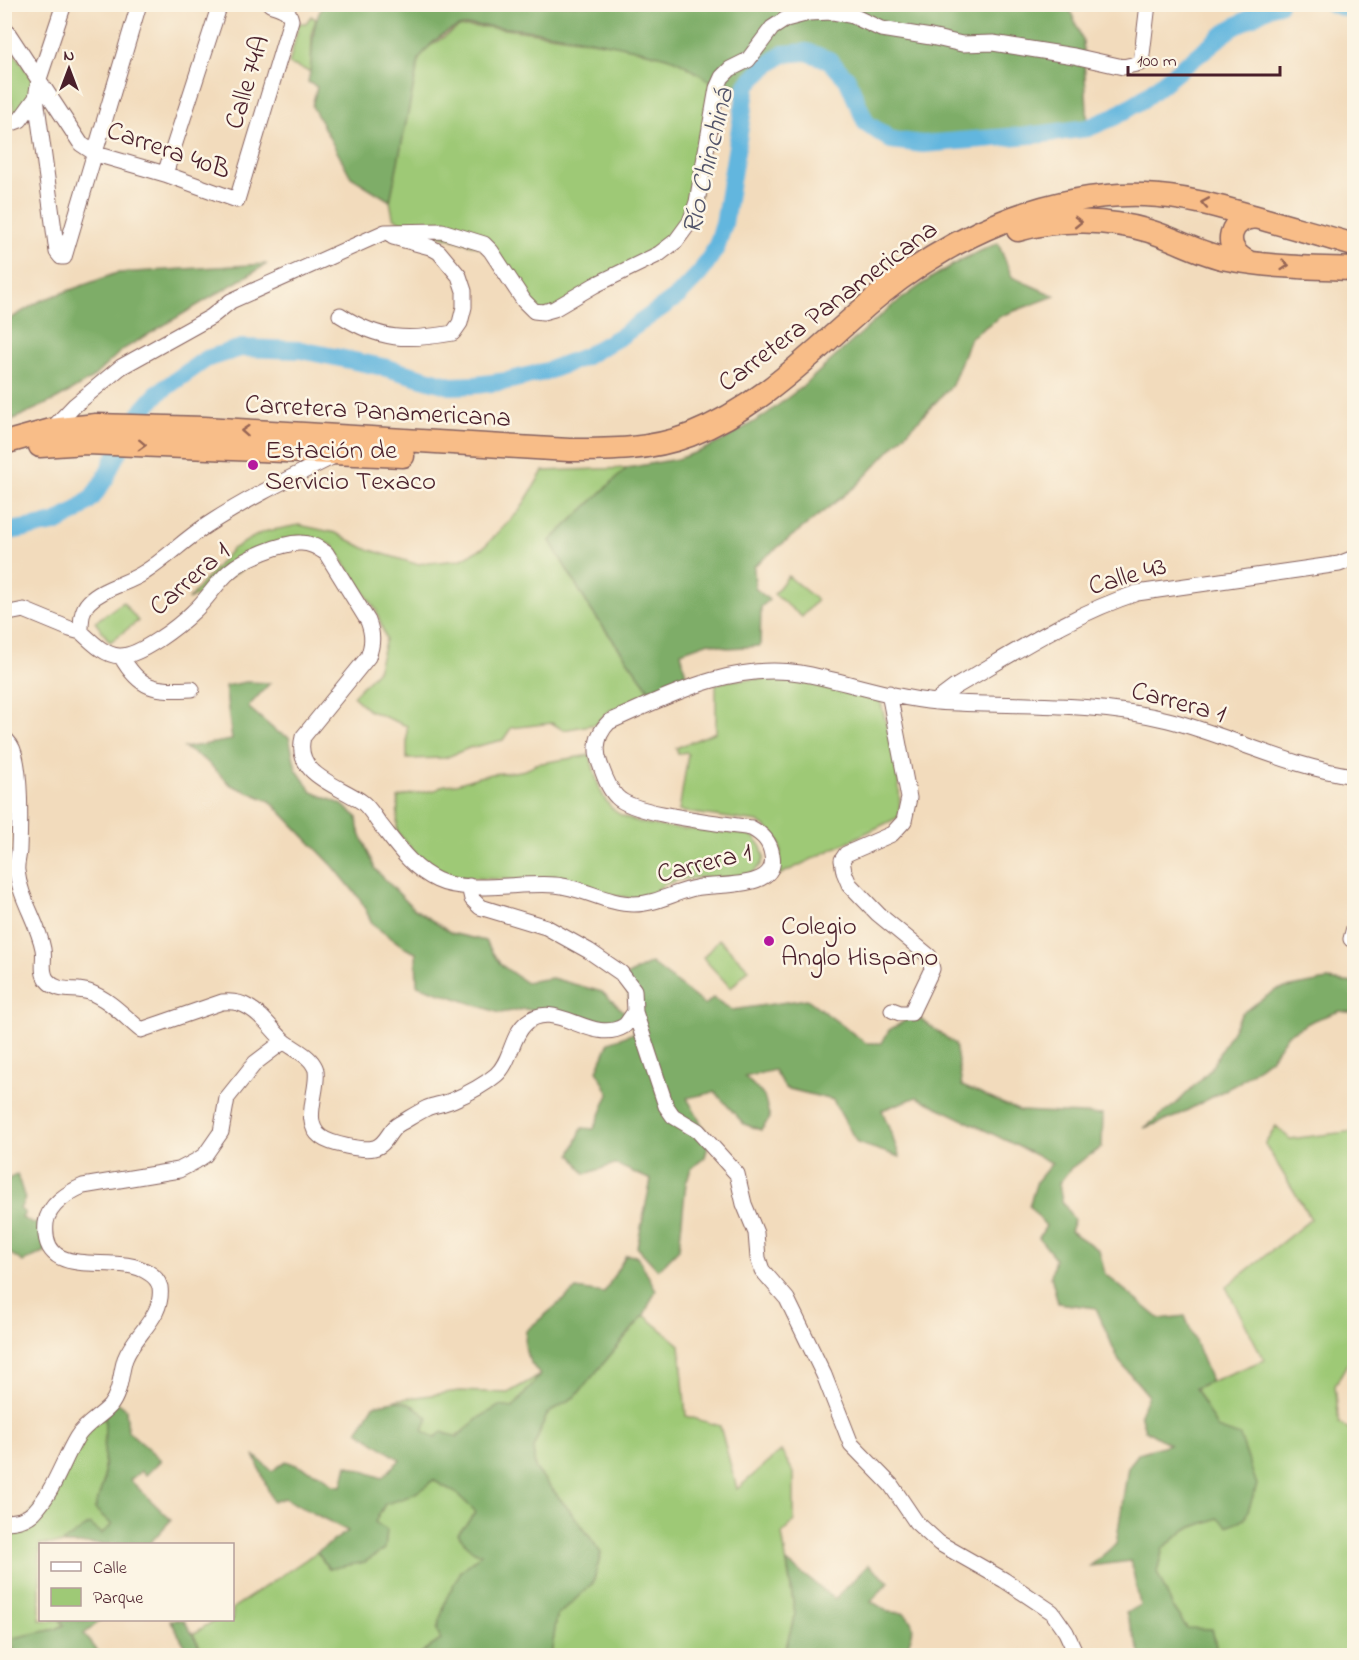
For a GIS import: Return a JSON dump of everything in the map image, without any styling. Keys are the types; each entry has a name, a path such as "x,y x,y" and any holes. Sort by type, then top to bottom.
{"highway":[{"name":"Carretera Panamericana","path":"4,443 51,430 96,434 569,450 649,446 690,435 753,401 791,374 879,296 921,264 956,242 995,224 1059,204 1102,196 1143,195 1207,203 1354,245"},
{"path":"1249,262 1234,252 1231,233 1243,219 1252,217 1262,219"},
{"name":"Carretera Panamericana","path":"189,437 339,453 568,462 625,462 675,453 719,436 760,411 800,381 886,303 927,272 960,253 998,236 1031,226 1058,222 1089,222 1149,231 1209,254 1249,262 1354,269"},
{"name":"Carretera Panamericana","path":"4,457 40,446 66,443 96,434"}],"street":[{"path":"64,4 39,79 36,98 58,256 64,256 139,4"},
{"path":"165,174 220,4"},
{"name":"Calle 74A","path":"237,200 291,20 290,14 285,9 270,4"},
{"path":"51,430 75,405 121,368 211,317 231,302 350,246 386,232 442,231 484,244 524,301 534,311 543,312 554,309 595,285 659,254 676,241 690,222 697,202 717,88 722,77 730,69 748,60 772,28 786,19 809,13 831,12 853,16 880,29 962,44 993,43 1074,56 1123,67 1141,63 1148,4"},
{"name":"Carrera 40B","path":"4,27 81,144 96,154 165,174 237,200"},
{"path":"5,123 20,120 36,98"},
{"path":"340,315 358,327 403,339 453,333 460,323 464,307 464,291 459,276 439,252 430,247 391,236 386,232"},
{"path":"81,632 81,616 86,604 97,594 131,581 146,572 205,525 339,453"},
{"name":"Carrera 1","path":"121,656 133,653 166,634 194,612 230,570 250,558 289,543 303,542 316,546 326,554 368,621 372,632 369,657 303,737 301,747 307,765 318,778 365,804 407,858 426,873 448,884 469,886 555,885 584,891 619,903 652,902 708,885 744,884 759,880 769,873 773,860 771,848 761,833 751,828 645,811 627,805 616,797 608,784 598,758 597,744 600,732 609,722 689,686 731,676 772,671 798,673 935,702 1113,710 1143,714 1170,720 1306,767 1354,776"},
{"name":"Calle 43","path":"935,702 954,687 1087,612 1112,601 1137,593 1339,564 1354,558"},
{"path":"4,604 81,632 107,654 121,656 127,668 143,685 166,691 192,689"},
{"path":"4,614 24,610"},
{"path":"889,693 909,798 904,821 892,834 846,854 842,860 849,884 878,914 929,956 932,969 911,1012 900,1013 892,1010"},
{"path":"4,738 15,754 17,769 20,816 17,869 20,888 39,936 43,951 43,974 48,982 56,988 81,990 102,998 141,1029 222,1002 233,1001 247,1006 284,1041 312,1061 316,1071 312,1112 314,1127 321,1137 343,1144 369,1149 377,1148 383,1143 392,1127 428,1108 452,1100 498,1073 520,1029 526,1022 539,1015 552,1015 597,1030 611,1030 630,1019"},
{"path":"469,886 472,899 480,907 546,927 589,951 621,973 634,990 630,1019 666,1106 673,1116 698,1131 737,1174 744,1204 756,1233 758,1258 762,1270 787,1299 824,1375 851,1444 891,1485 916,1522 939,1543 1052,1612 1066,1632 1077,1656"},
{"path":"4,1521 13,1522 32,1514 46,1498 78,1435 111,1405 119,1389 127,1355 158,1310 160,1286 156,1277 132,1265 75,1262 59,1258 50,1249 45,1236 47,1219 55,1206 69,1192 83,1186 179,1170 205,1155 221,1131 227,1098 255,1063 284,1041"}],"green space":[{"path":"323,5 1068,5 1083,41 1088,128 923,144 891,140 866,123 847,79 830,60 807,52 783,54 747,85 726,85 708,80 675,60 633,49 565,36 498,27 458,27 436,40 419,59 390,201 351,177 312,106 317,87 308,82 315,24"},
{"path":"311,16 316,19 312,32 311,72 289,64 299,23 306,23"},
{"path":"459,27 487,27 618,45 675,59 717,84 697,212 672,245 562,313 544,313 535,308 496,252 405,225 393,217 390,201 419,59 427,48"},
{"path":"4,39 35,82 35,89 16,116 5,80"},
{"path":"998,243 1012,277 1055,296 1001,316 970,338 952,385 856,486 754,566 755,588 769,600 761,607 760,646 728,648 709,642 681,652 687,680 654,696 591,610 550,541 627,468 677,459 700,451 764,416 803,386 888,309 931,278 963,259"},
{"path":"267,264 122,350 91,379 57,399 5,423 5,322 40,301 117,273"},
{"path":"627,468 550,541 591,610 654,696 609,711 596,724 563,730 552,723 511,728 503,740 469,748 445,758 407,759 407,726 368,710 353,696 377,671 386,639 376,610 332,545 298,536 188,600 232,549 263,532 299,525 336,533 364,548 416,564 460,560 484,547 520,510 543,471"},
{"path":"788,576 817,600 802,617 774,594"},
{"path":"123,602 138,621 110,642 95,622"},
{"path":"798,677 879,696 897,771 899,817 775,877 780,859 780,845 778,839 767,828 758,822 679,811 688,754 686,752 678,754 676,748 716,732 716,684 732,680"},
{"path":"246,682 270,683 248,707 277,732 289,737 296,769 312,792 341,804 357,817 358,828 375,869 413,908 451,933 485,941 500,964 525,982 552,978 602,992 629,1016 613,1026 525,1009 500,1013 417,985 416,953 373,925 360,899 333,866 270,801 231,785 205,760 184,748 232,740 225,686"},
{"path":"590,755 601,792 614,810 625,817 658,826 749,835 755,838 761,847 764,858 760,866 750,875 716,880 705,877 678,880 663,885 651,895 630,898 514,880 447,877 422,861 397,832 398,798 483,776 525,770 536,764"},
{"path":"719,939 749,969 731,988 703,958"},
{"path":"651,963 705,1005 713,998 732,1010 807,999 866,1043 882,1043 889,1030 915,1015 955,1044 962,1086 1020,1111 1103,1115 1102,1147 1071,1168 1059,1183 1062,1201 1074,1220 1070,1231 1099,1250 1105,1274 1160,1319 1185,1316 1211,1381 1195,1388 1217,1428 1240,1436 1257,1485 1245,1519 1227,1526 1218,1518 1187,1529 1163,1548 1157,1572 1173,1608 1187,1628 1212,1629 1218,1655 1141,1655 1126,1613 1140,1605 1131,1561 1090,1566 1116,1544 1128,1467 1139,1453 1169,1444 1145,1430 1140,1414 1148,1395 1119,1361 1096,1308 1058,1303 1051,1276 1055,1258 1039,1238 1046,1226 1029,1206 1037,1181 1052,1163 917,1097 882,1110 900,1157 857,1143 833,1100 785,1088 774,1070 745,1077 764,1096 770,1118 761,1130 744,1124 715,1092 687,1098 710,1139 705,1157 691,1169 686,1183 679,1249 658,1270 637,1247 651,1180 615,1164 585,1174 571,1154 582,1128 594,1129 609,1094 597,1070 609,1042 634,1033 626,976"},
{"path":"1327,980 1354,983 1354,1013 1340,1011 1314,1020 1288,1034 1272,1057 1238,1083 1173,1118 1144,1128 1177,1103 1210,1070 1242,1013 1276,990"},
{"path":"1276,1126 1290,1139 1354,1131 1354,1352 1335,1385 1339,1423 1354,1432 1354,1655 1218,1655 1212,1629 1187,1629 1173,1608 1157,1572 1163,1548 1187,1529 1218,1518 1217,1428 1195,1388 1264,1360 1226,1287 1311,1219 1265,1144"},
{"path":"17,1174 25,1199 20,1209 25,1213 22,1218 33,1224 43,1218 46,1251 23,1262 5,1250 5,1181"},
{"path":"626,1255 637,1256 656,1290 644,1315 576,1396 547,1414 533,1448 535,1468 601,1553 593,1583 557,1616 551,1655 418,1655 441,1640 437,1630 446,1599 461,1571 481,1554 470,1549 458,1534 476,1512 456,1493 433,1480 410,1495 385,1504 375,1522 387,1530 385,1549 365,1562 329,1569 317,1552 348,1531 284,1498 273,1502 254,1455 272,1471 286,1461 322,1475 333,1485 342,1486 347,1465 382,1478 400,1460 358,1431 374,1405 397,1401 415,1407 428,1418 423,1430 434,1438 442,1432 457,1437 480,1417 499,1406 513,1408 540,1375 527,1355 526,1331 576,1289 604,1293"},
{"path":"644,1315 680,1345 686,1416 720,1426 737,1489 781,1451 794,1473 794,1521 782,1534 795,1614 784,1655 551,1655 557,1616 593,1583 601,1553 535,1468 533,1448 547,1414 576,1396"},
{"path":"540,1375 513,1408 480,1417 456,1437 434,1438 423,1430 416,1407 395,1400 459,1391 508,1393"},
{"path":"117,1402 126,1409 128,1431 161,1460 146,1475 141,1471 130,1480 171,1520 150,1543 63,1542 90,1524 101,1534 112,1525 95,1509 104,1480 105,1415"},
{"path":"105,1415 104,1480 95,1508 112,1525 101,1534 64,1543 39,1543 39,1621 61,1621 64,1625 56,1629 14,1638 12,1655 5,1655 4,1525 25,1522 81,1437"},
{"path":"433,1480 456,1493 477,1512 482,1554 461,1571 441,1640 418,1655 223,1655 203,1652 193,1634 213,1621 234,1621 234,1607 317,1552 329,1569 375,1522 385,1504 422,1489"},
{"path":"787,1562 835,1599 868,1565 889,1582 871,1601 895,1613 904,1613 908,1617 913,1629 907,1648 917,1655 784,1655 795,1614"},
{"path":"61,1621 100,1621 84,1634 101,1655 12,1655 14,1652 13,1638 56,1629 64,1625"},
{"path":"171,1621 185,1621 203,1652 223,1655 185,1655 187,1649"}],"waterway":[{"name":"Río Chinchiná","path":"4,532 55,523 75,512 92,498 105,479 142,411 158,393 206,359 241,348 301,350 383,367 451,386 476,385 507,381 547,371 584,357 621,336 678,296 700,273 716,248 724,224 747,85 783,54 807,52 829,60 847,79 866,123 891,140 923,144 1043,134 1088,128 1114,117 1143,99 1229,30 1271,6 1279,4"},
{"name":"Río Chinchiná","path":"1332,4 1354,11"}],"place":[{"name":"Estación de Servicio Texaco","path":"253,465"},
{"name":"Colegio Anglo Hispano","path":"769,941"}]}
